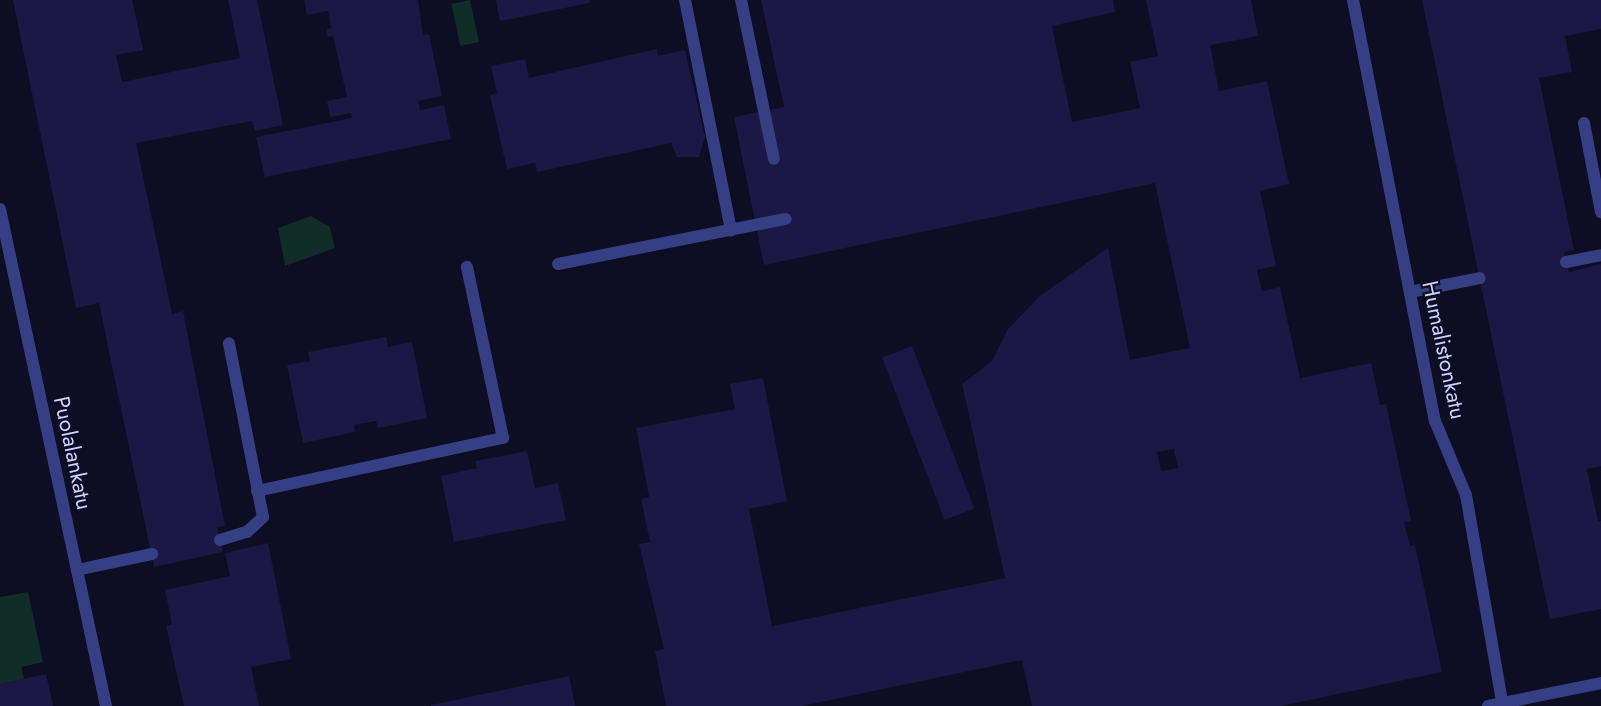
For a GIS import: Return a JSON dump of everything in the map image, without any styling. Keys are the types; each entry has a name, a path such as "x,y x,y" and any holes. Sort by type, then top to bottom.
{"street":[{"path":"685,0 731,230"},
{"path":"741,0 774,159"},
{"name":"Humalistonkatu","path":"1353,0 1435,422 1466,495 1503,705"},
{"path":"1584,123 1601,212"},
{"name":"Puolalankatu","path":"0,209 106,706"},
{"path":"558,264 786,219"},
{"path":"1566,262 1601,255"},
{"path":"257,491 503,438 467,267"},
{"path":"1410,292 1480,278"},
{"path":"220,540 247,532 263,517 229,343"},
{"path":"76,570 152,554"},
{"path":"1488,706 1503,705 1601,683"}],"green space":[{"path":"470,0 479,42 460,46 451,4"},
{"path":"311,216 330,227 335,248 285,266 278,228"},
{"path":"28,592 43,662 21,667 24,679 0,684 0,597"}],"building":[{"path":"13,0 132,0 143,50 116,55 122,82 240,58 228,0 257,0 283,125 255,131 252,121 136,143 172,314 183,311 225,526 217,527 223,552 154,567 99,303 76,308"},
{"path":"304,0 418,0 423,35 429,34 442,96 418,101 420,110 444,105 451,139 265,177 256,137 352,118 351,113 330,117 327,101 347,97 333,36 328,37 326,29 331,28 328,11 307,15"},
{"path":"496,0 589,0 589,3 500,21"},
{"path":"761,0 1113,0 1115,12 1052,26 1072,122 1140,108 1130,62 1158,56 1146,0 1251,0 1258,36 1210,45 1219,91 1267,81 1289,184 1260,191 1276,266 1257,270 1262,291 1280,287 1300,378 1371,363 1380,405 1386,404 1411,521 1404,522 1410,546 1415,545 1442,672 1281,706 1032,706 1022,660 802,706 666,706 655,651 664,649 639,544 650,542 641,499 649,497 636,428 735,409 730,384 763,378 787,501 749,509 772,626 1005,578 962,384 992,361 1008,329 1040,296 1108,248 1130,360 1190,348 1155,183 764,265 734,117 784,107","holes":["1174,449 1178,468 1161,471 1157,452"]},
{"path":"1422,0 1601,0 1601,29 1565,36 1572,72 1539,78 1574,250 1564,252 1569,272 1601,264 1601,466 1587,469 1598,521 1601,521 1601,609 1550,619"},
{"path":"657,49 658,56 685,50 705,137 699,157 677,157 671,143 537,172 535,163 507,169 490,95 497,93 491,66 525,59 529,78"},
{"path":"386,337 388,347 412,342 427,418 378,428 376,421 354,425 355,432 303,443 287,365 310,361 308,352"},
{"path":"912,346 974,508 944,520 882,357"},
{"path":"527,451 535,488 558,483 566,520 454,542 441,476 477,468 475,461"},
{"path":"268,543 291,659 251,667 259,706 184,706 166,626 172,624 165,590 230,576 225,553"},
{"path":"46,674 53,706 0,706 0,684"},
{"path":"569,676 575,706 431,706 431,705"}]}
